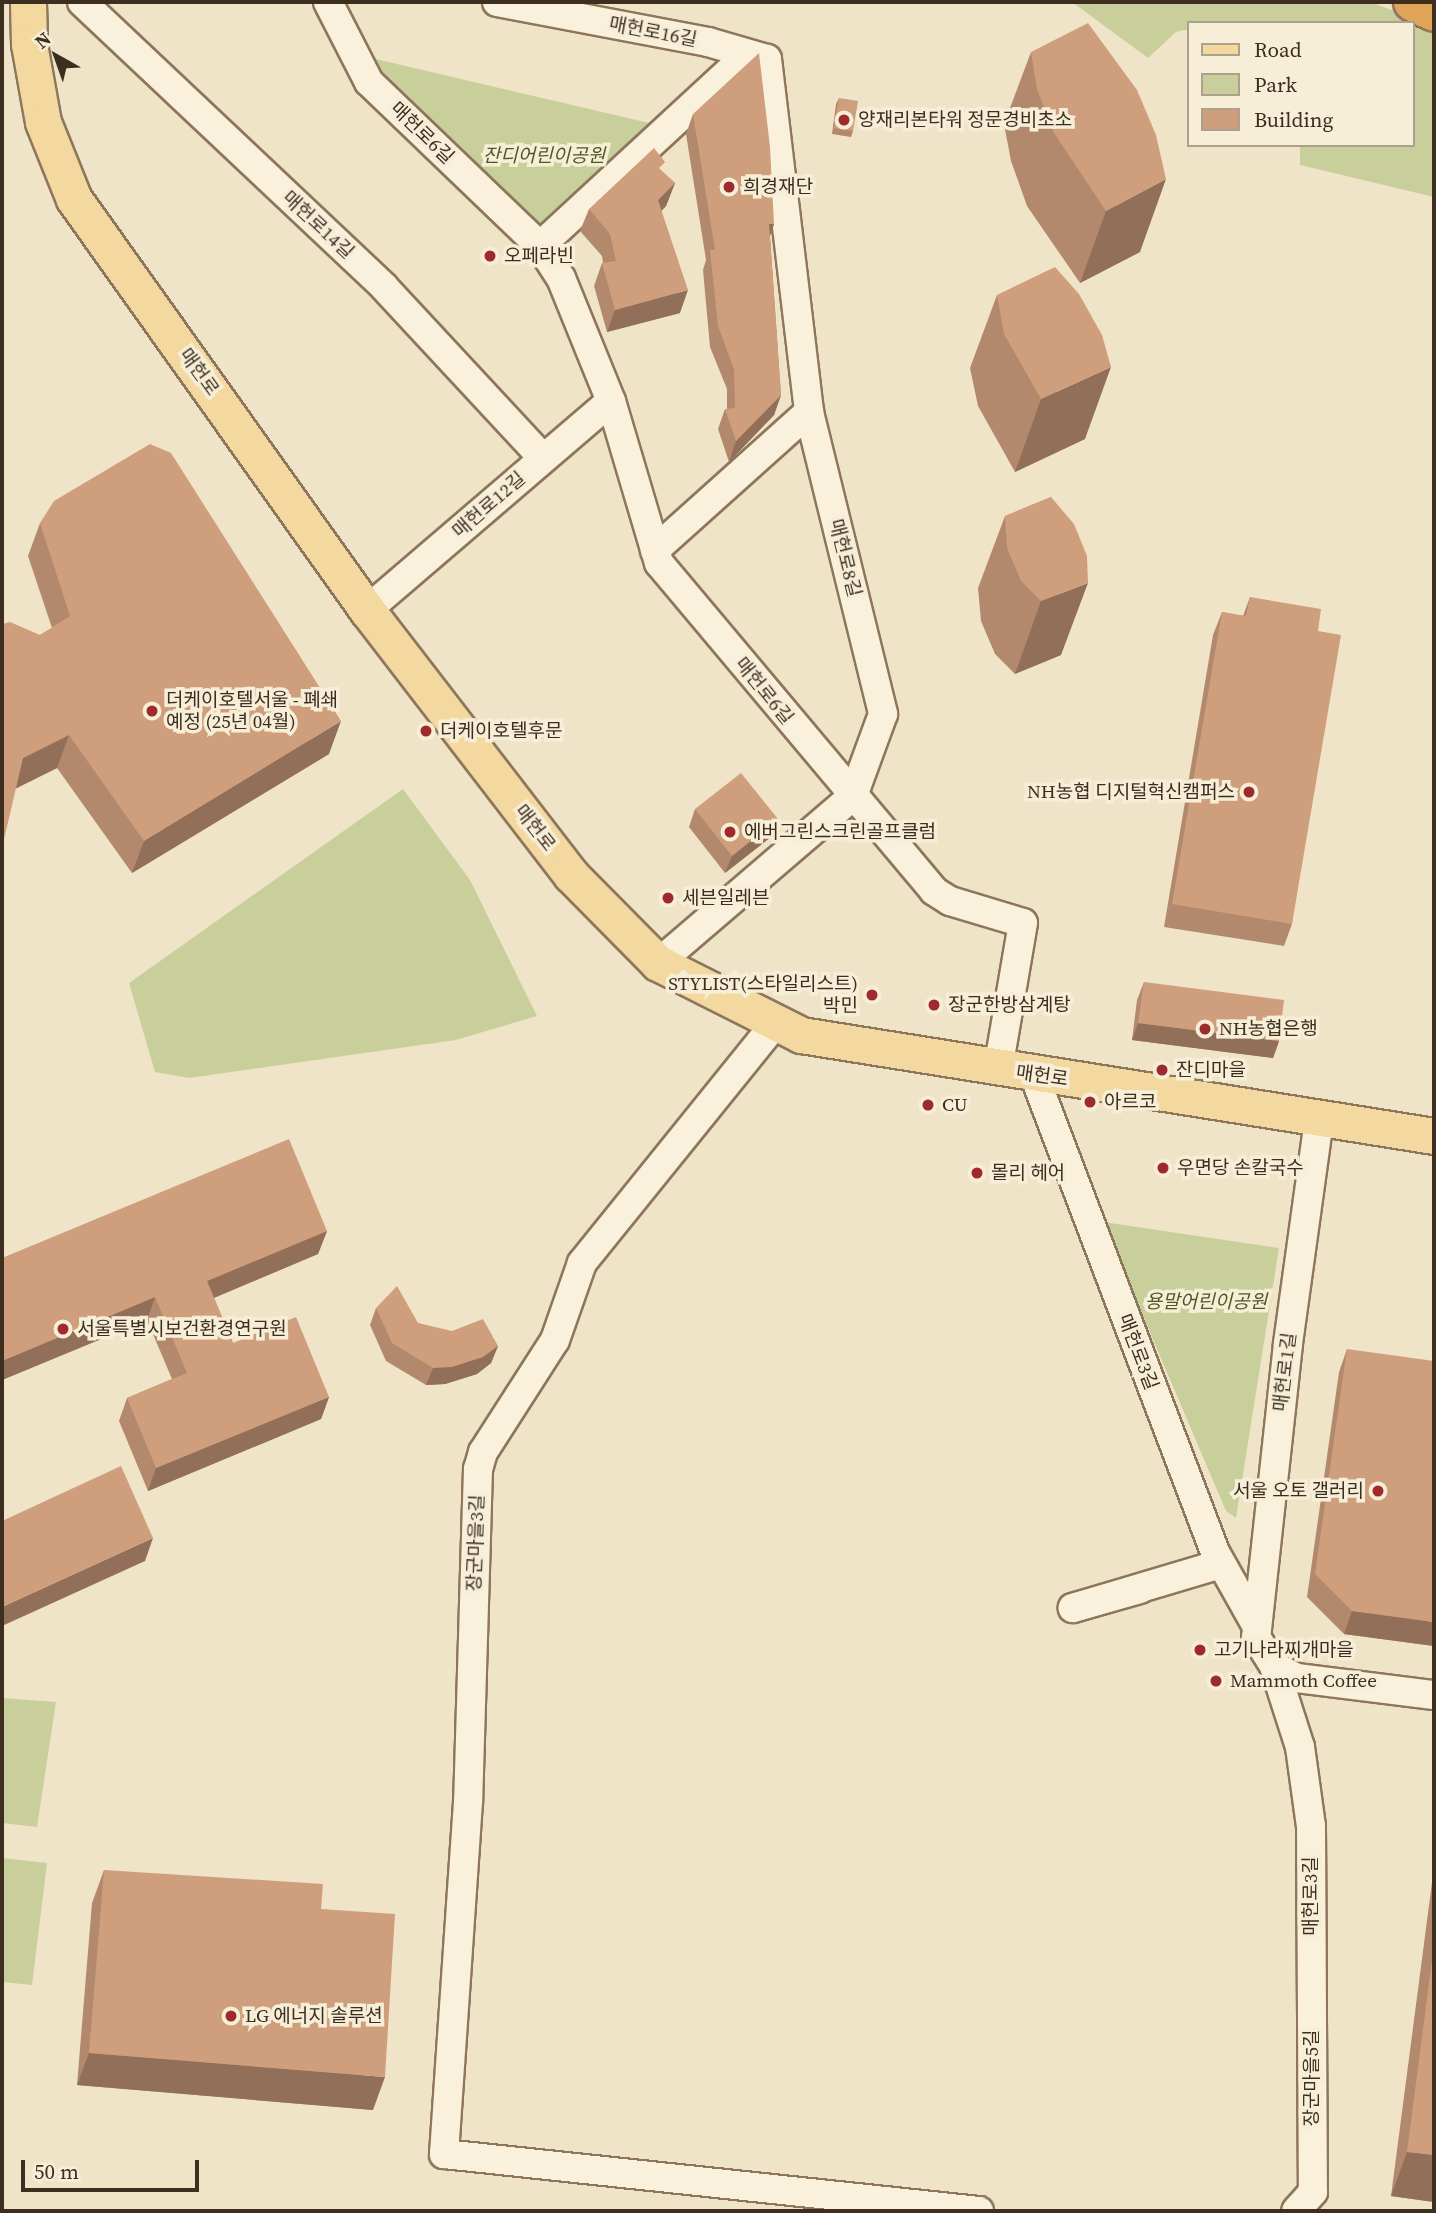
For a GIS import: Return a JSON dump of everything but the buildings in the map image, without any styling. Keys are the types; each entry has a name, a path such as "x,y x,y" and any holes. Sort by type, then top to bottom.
{"highway":[{"path":"1413,2 1434,12"}],"main road":[{"name":"매헌로","path":"29,2 29,44 43,122 74,199 367,610 572,875 658,963 774,1025 801,1035 998,1070 1434,1136"}],"street":[{"name":"매헌로14길","path":"82,2 384,287 543,458"},
{"name":"매헌로6길","path":"328,2 369,82 540,246 561,278 611,401 659,563 934,891 950,901 1023,923 998,1070"},
{"name":"매헌로16길","path":"497,2 708,42 757,57"},
{"path":"540,246 757,57"},
{"name":"매헌로8길","path":"658,963 853,796 883,714 809,412 757,57"},
{"name":"매헌로12길","path":"367,610 611,401"},
{"path":"655,550 809,412"},
{"name":"장군마을3길","path":"774,1025 582,1263 555,1340 483,1452 478,1469 468,1802 444,2154 979,2211"},
{"name":"매헌로3길","path":"1034,1075 1221,1564 1255,1623 1260,1649 1274,1666 1300,1747 1311,1826 1312,1964"},
{"name":"매헌로1길","path":"1255,1623 1319,1120"},
{"path":"1073,1608 1221,1564"},
{"path":"1274,1666 1324,1685 1434,1695"},
{"name":"장군마을5길","path":"1304,2202 1312,1964"}],"green space":[{"path":"1072,2 1370,2 1432,25 1434,197 1300,165 1300,147 1415,147 1415,21 1188,21 1188,29 1176,32 1148,58"},
{"name":"잔디어린이공원","path":"363,56 662,126 544,235 378,79"},
{"path":"403,789 470,880 537,1016 456,1040 189,1078 155,1072 129,983"},
{"name":"용말어린이공원","path":"1103,1222 1279,1248 1236,1518 1226,1511"},
{"path":"2,1698 56,1702 37,1827 2,1823"},
{"path":"2,1858 47,1863 32,1985 2,1982"}],"place":[{"name":"양재리본타워 정문경비초소","path":"844,120"},
{"name":"희경재단","path":"729,187"},
{"name":"오페라빈","path":"490,256"},
{"name":"더케이호텔서울 - 폐쇄 예정 (25년 04월)","path":"152,711"},
{"name":"더케이호텔후문","path":"426,731"},
{"name":"NH농협 디지털혁신캠퍼스","path":"1249,792"},
{"name":"에버그린스크린골프클럼","path":"730,832"},
{"name":"세븐일레븐","path":"668,898"},
{"name":"STYLIST(스타일리스트) 박민","path":"872,995"},
{"name":"장군한방삼계탕","path":"934,1005"},
{"name":"NH농협은행","path":"1205,1029"},
{"name":"잔디마을","path":"1162,1070"},
{"name":"아르코","path":"1090,1102"},
{"name":"CU","path":"928,1105"},
{"name":"우면당 손칼국수","path":"1163,1168"},
{"name":"몰리 헤어","path":"977,1173"},
{"name":"서울특별시보건환경연구원","path":"63,1329"},
{"name":"서울 오토 갤러리","path":"1378,1491"},
{"name":"고기나라찌개마을","path":"1200,1650"},
{"name":"Mammoth Coffee","path":"1216,1681"},
{"name":"LG 에너지 솔루션","path":"231,2016"}]}
